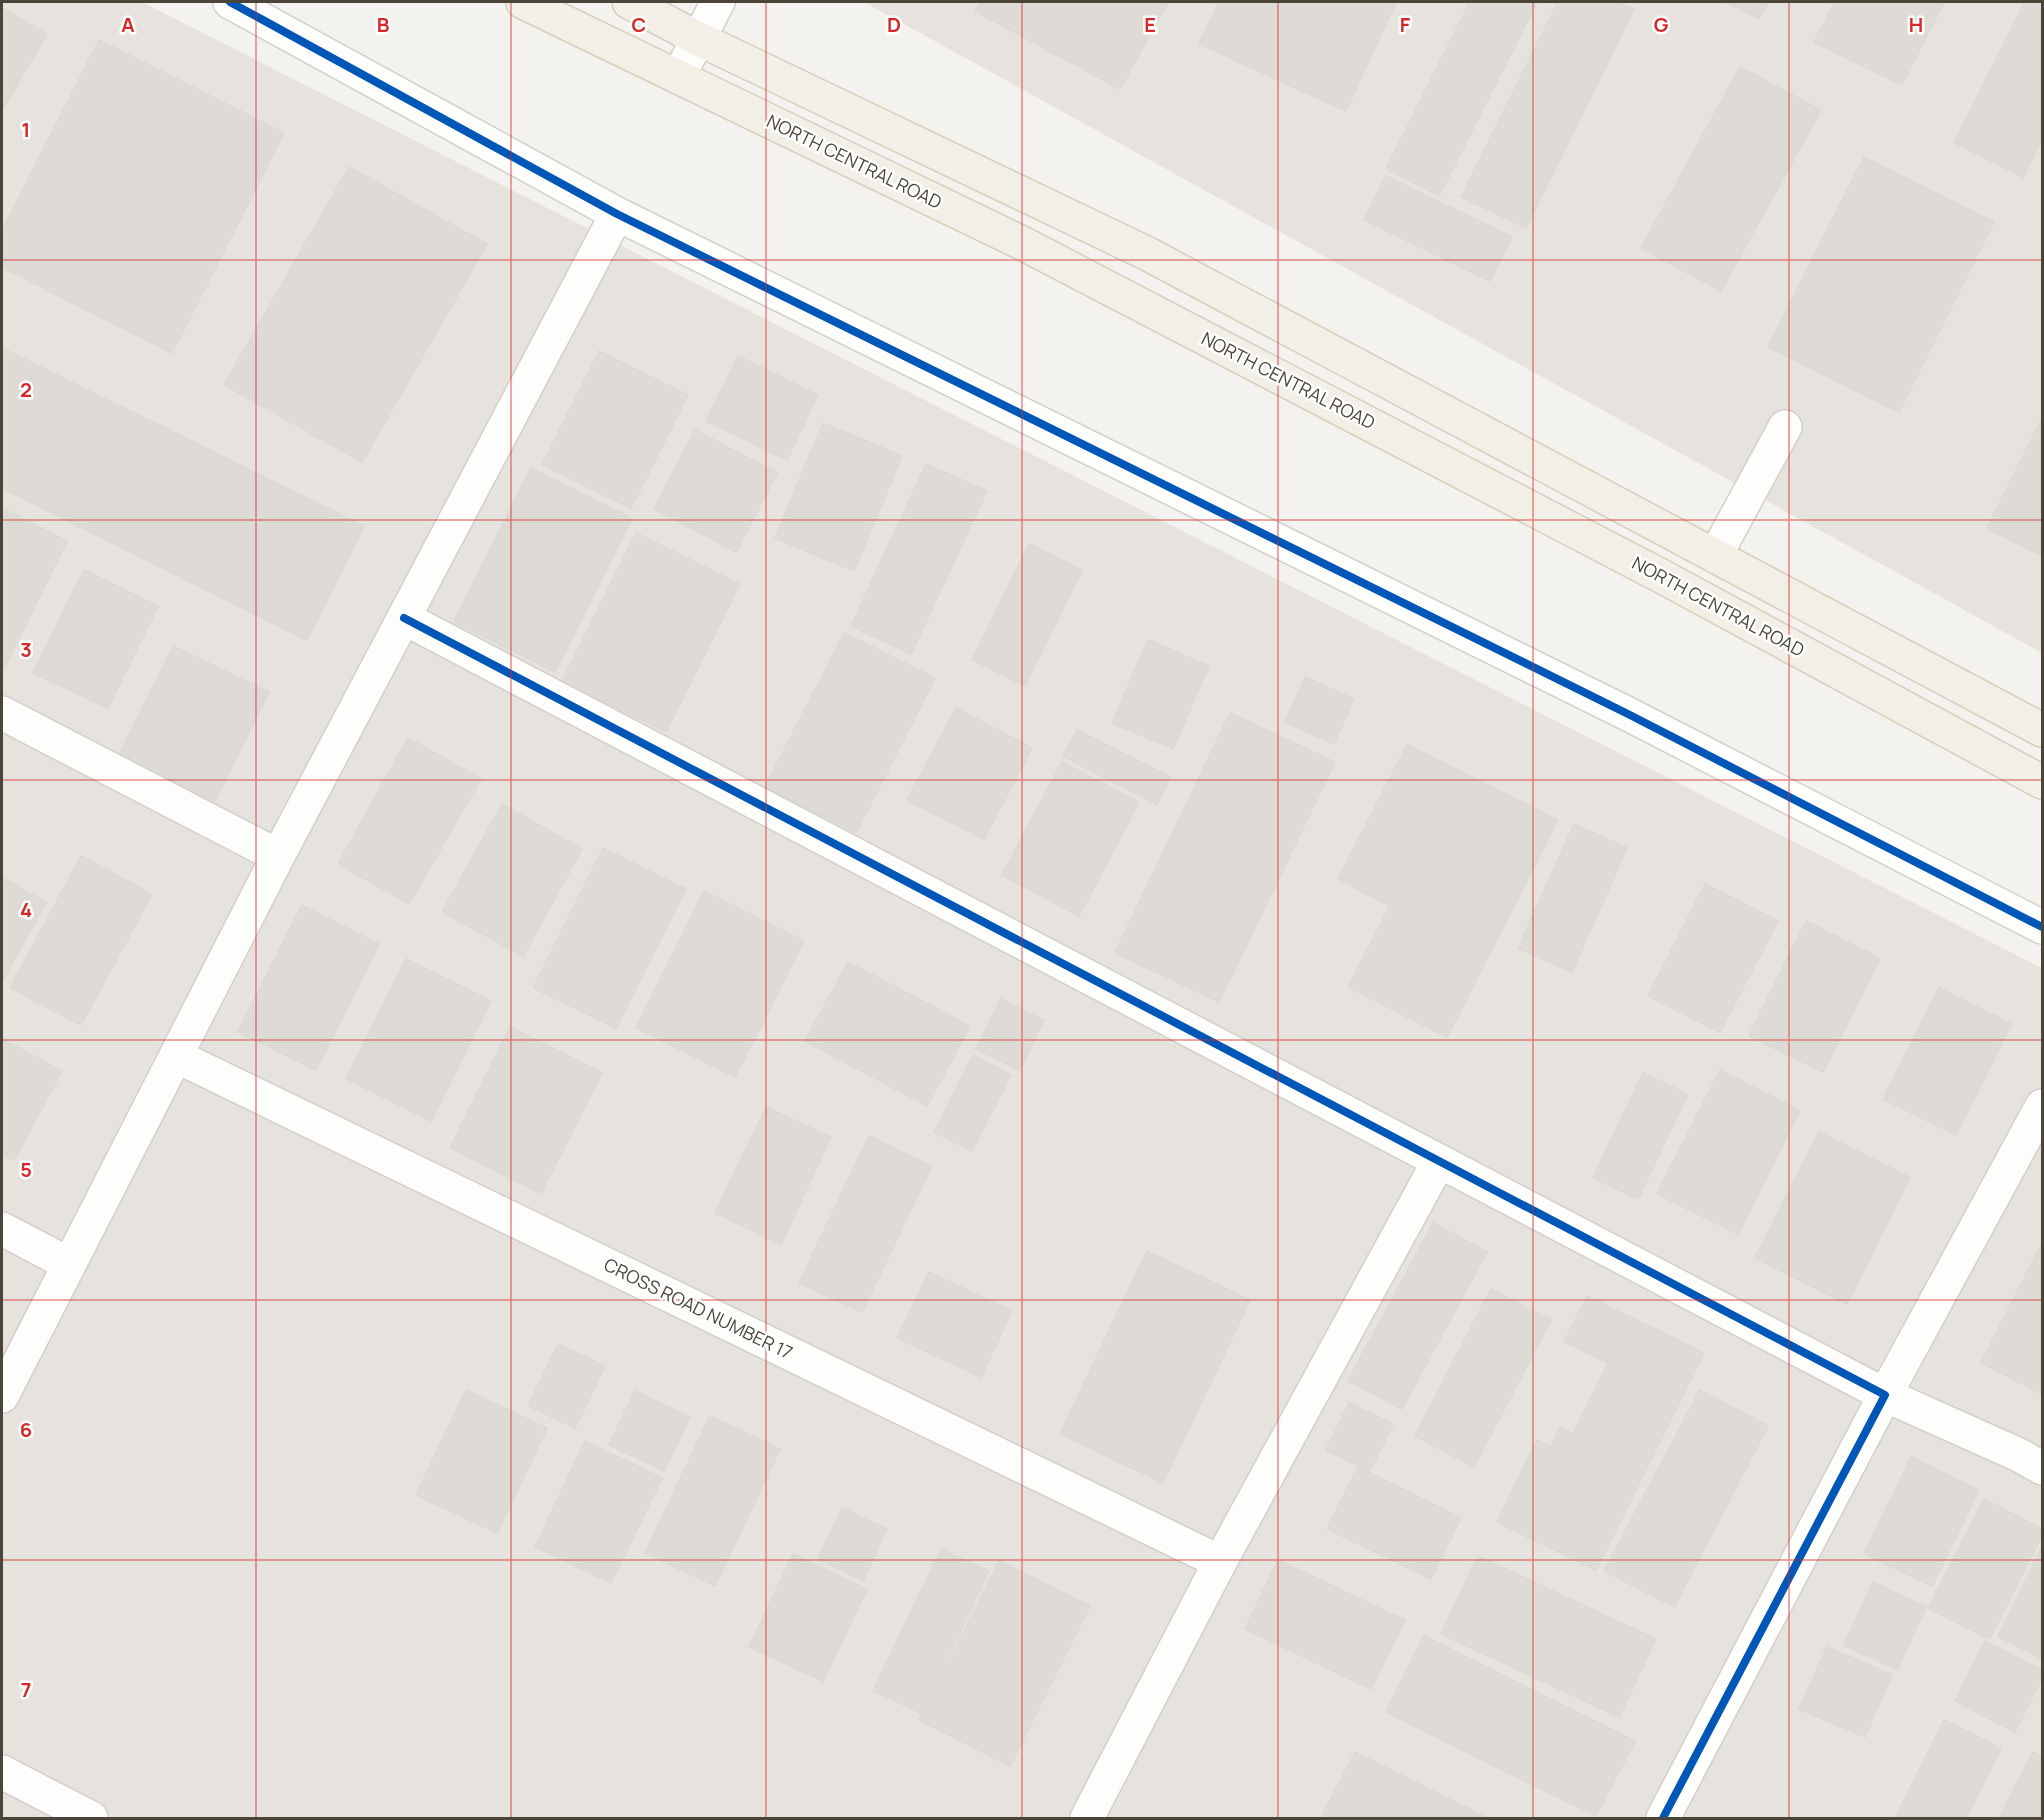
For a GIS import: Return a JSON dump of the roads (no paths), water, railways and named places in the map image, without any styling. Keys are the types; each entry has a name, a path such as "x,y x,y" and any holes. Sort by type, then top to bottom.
{"main road":[{"name":"NORTH CENTRAL ROAD","path":"522,2 1022,243 1653,571 2043,782"},
{"path":"629,2 699,39 1148,254 2043,730"}],"street":[{"path":"230,2 617,214 1628,714 2043,927"},
{"path":"678,77 718,2"},
{"path":"2,1396 278,856 617,214"},
{"path":"1715,556 1785,427"},
{"path":"404,618 1885,1395 2043,1468"},
{"path":"2,713 278,856"},
{"name":"CROSS ROAD NUMBER 17","path":"176,1056 1220,1562"},
{"path":"1663,1818 1885,1395 2043,1106"},
{"path":"1087,1818 1220,1562 1439,1161"},
{"path":"2,1229 69,1264"},
{"path":"2,1772 90,1818"}]}
